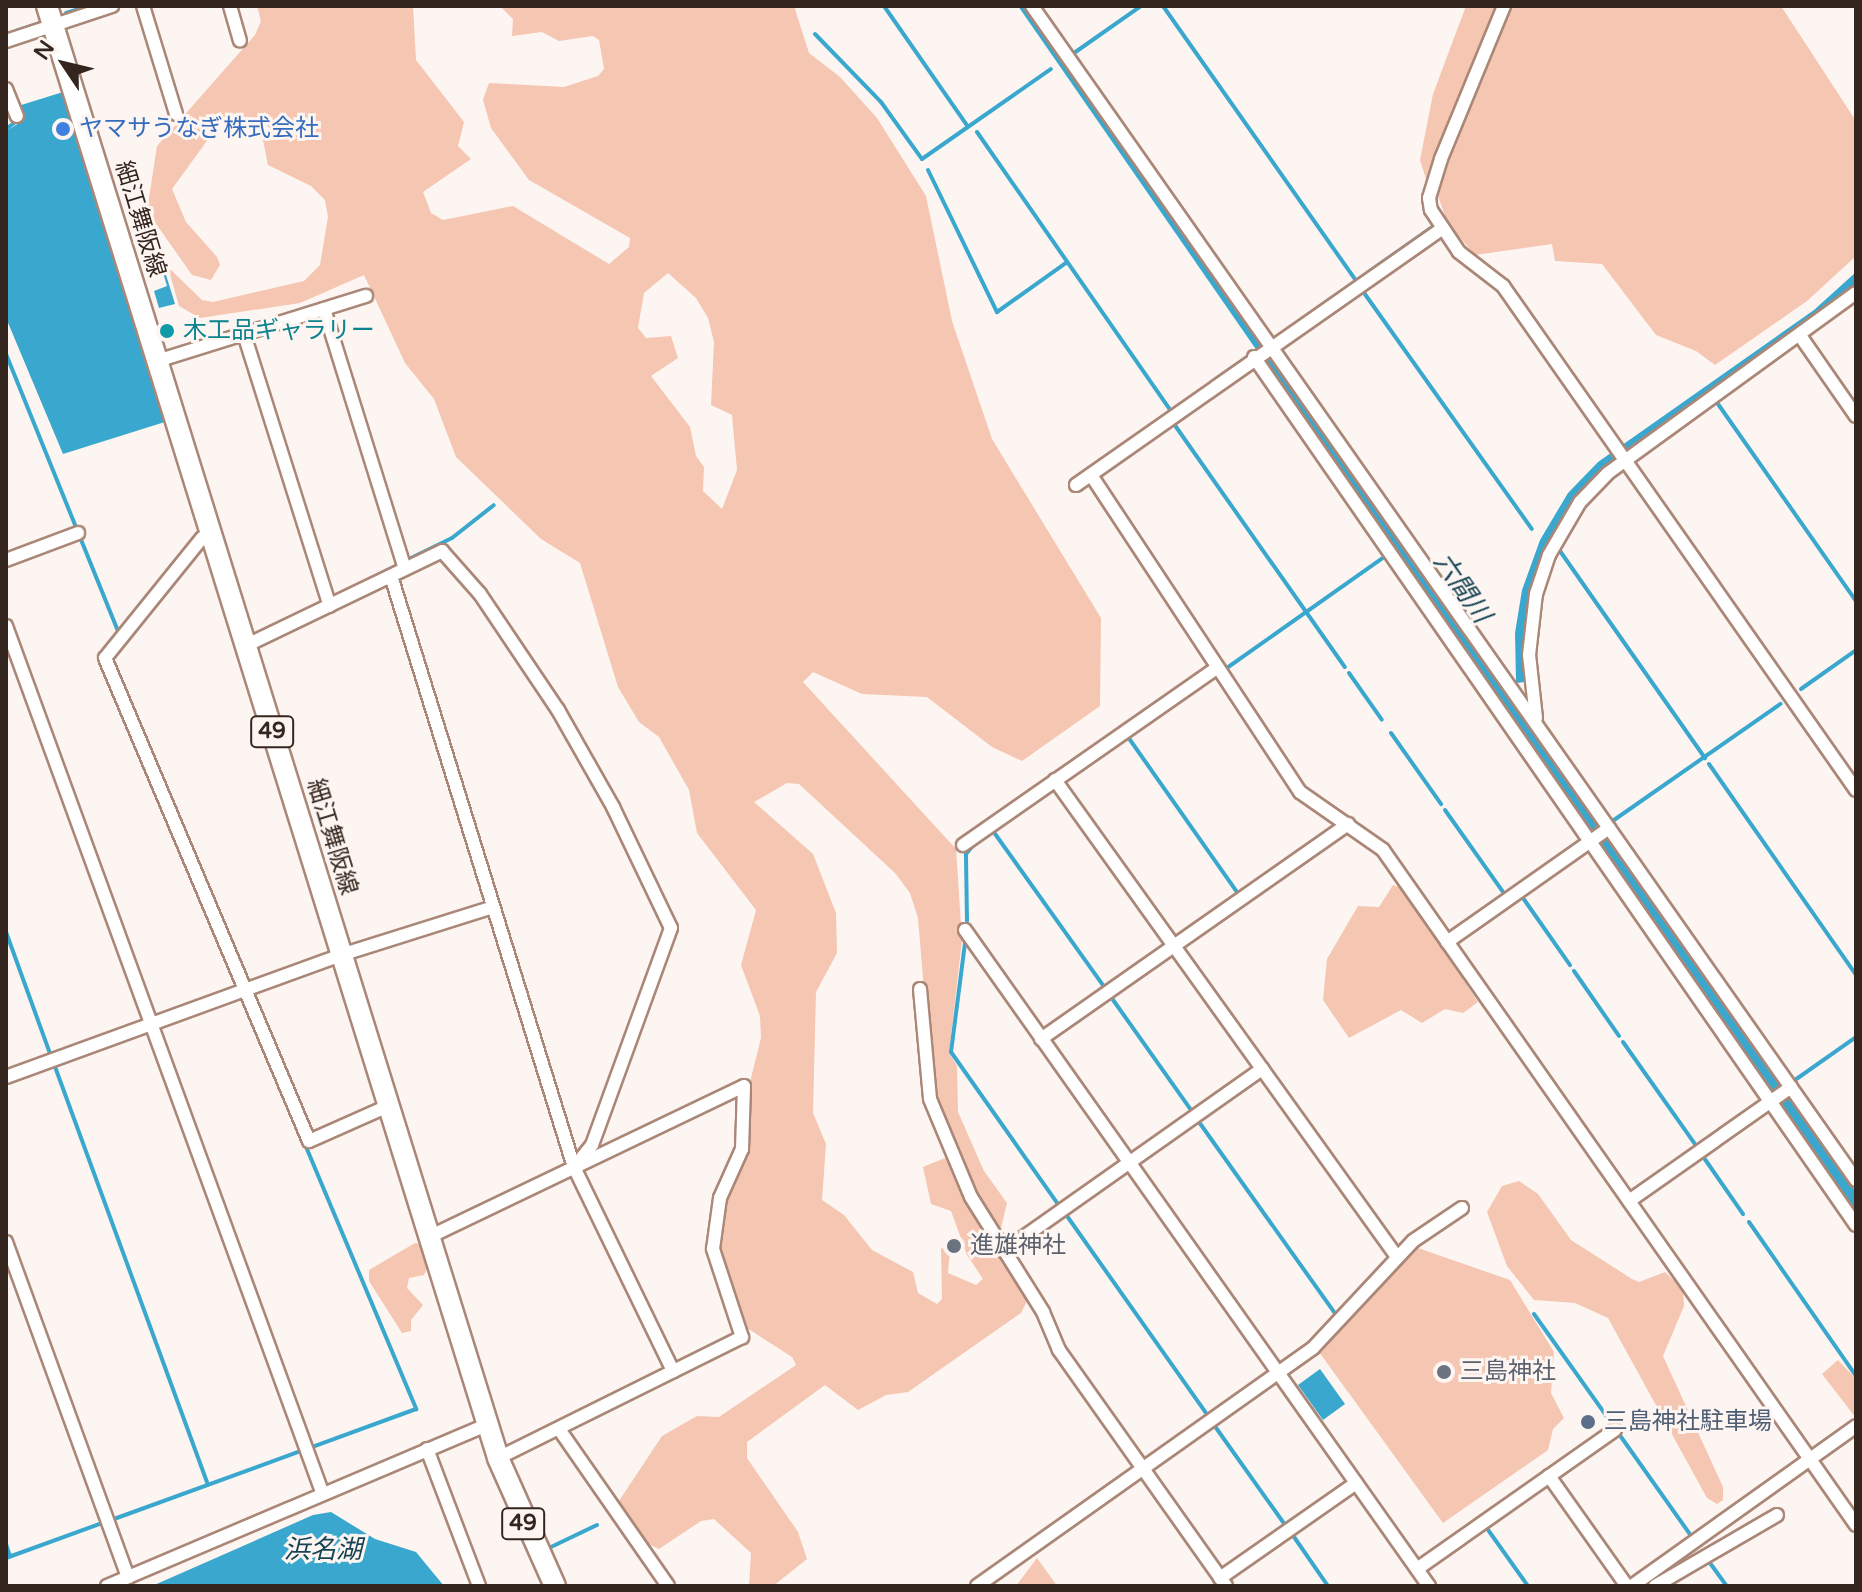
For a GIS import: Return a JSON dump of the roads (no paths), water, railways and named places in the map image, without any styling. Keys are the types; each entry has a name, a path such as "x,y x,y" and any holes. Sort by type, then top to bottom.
{"main road":[{"name":"細江舞阪線","path":"50,16 487,1425 498,1458 555,1586"}],"street":[{"path":"6,41 50,16 112,6"},
{"path":"143,6 176,114"},
{"path":"230,6 240,41"},
{"path":"1032,6 1262,355 1856,1225"},
{"path":"1504,6 1430,192 1429,205 1441,229 1459,252 1503,286 1856,790"},
{"path":"6,89 17,116"},
{"path":"1076,485 1441,229"},
{"path":"1537,722 1530,634 1542,574 1580,502 1622,455 1801,337 1856,293"},
{"path":"157,361 366,296"},
{"path":"324,309 405,569"},
{"path":"244,334 330,606"},
{"path":"1801,337 1856,416"},
{"path":"1262,355 1537,722 1789,1089 1856,1180"},
{"path":"1091,475 1215,669 1308,801 1348,824 1383,850 1856,1525"},
{"path":"6,560 78,533"},
{"path":"211,535 202,538 105,658 309,1141 388,1106"},
{"path":"245,646 447,552 480,594 565,723 671,928 592,1145 574,1167"},
{"path":"391,576 574,1167 673,1371"},
{"path":"6,626 322,1492"},
{"path":"963,845 1215,669"},
{"path":"1055,780 1397,1257"},
{"path":"1041,1039 1348,824"},
{"path":"1447,942 1608,829"},
{"path":"6,1077 341,955 493,907"},
{"path":"965,930 1429,1586"},
{"path":"920,989 930,1099 971,1197 1043,1312 1054,1343 1220,1582 1356,1483"},
{"path":"1004,1251 1262,1069"},
{"path":"429,1237 744,1086 741,1155 720,1198 713,1249 742,1337 498,1458"},
{"path":"1629,1201 1789,1089"},
{"path":"977,1586 1313,1348 1397,1257 1462,1208"},
{"path":"6,1242 128,1577"},
{"path":"107,1586 322,1492 487,1425"},
{"path":"1549,1476 1629,1586 1856,1426"},
{"path":"559,1429 668,1586"},
{"path":"1417,1569 1615,1430"},
{"path":"427,1449 479,1586"},
{"path":"1655,1586 1777,1515"}],"water":[{"path":"1018,6 1027,6 1530,720 1856,1192 1856,1215"},
{"path":"63,92 168,421 63,454 6,318 6,131 24,120 18,106"},
{"path":"136,219 158,249 175,304 159,308 154,291 167,286 156,250 143,254 132,220"},
{"path":"1856,272 1856,285 1834,305 1604,469 1576,499 1536,573 1524,634 1525,682 1516,683 1515,633 1522,590 1540,540 1568,493 1598,462 1814,310"},
{"path":"1320,1369 1345,1404 1323,1420 1298,1385"},
{"name":"浜名湖","path":"331,1512 375,1539 416,1552 444,1586 152,1586 313,1515"}],"waterway":[{"path":"66,13 89,6"},
{"path":"884,6 968,127"},
{"path":"1074,53 1141,6"},
{"path":"1163,6 1356,281"},
{"path":"16,31 40,23"},
{"path":"815,34 881,102 922,159 1051,69"},
{"path":"6,129 14,123 12,117"},
{"path":"977,132 1171,411"},
{"path":"928,170 997,312 1067,262"},
{"path":"1274,339 1431,228"},
{"path":"1362,290 1532,529"},
{"path":"6,354 119,633"},
{"path":"1216,379 1246,358"},
{"path":"1718,404 1856,601"},
{"path":"1174,424 1345,667"},
{"path":"407,560 452,538 494,505"},
{"path":"1560,551 1705,758"},
{"path":"1224,670 1383,558"},
{"path":"354,587 398,565"},
{"path":"1801,689 1856,650"},
{"path":"1349,673 1382,720"},
{"path":"1614,820 1780,704"},
{"path":"1391,733 1441,804"},
{"path":"1128,737 1239,895"},
{"path":"1709,764 1856,975"},
{"path":"1445,810 1503,892"},
{"path":"993,831 1105,988"},
{"path":"967,921 966,854 976,842"},
{"path":"1523,898 1570,965"},
{"path":"6,932 51,1056"},
{"path":"965,943 951,1052 1058,1204"},
{"path":"1574,971 1619,1036"},
{"path":"1111,997 1191,1110"},
{"path":"1795,1080 1856,1037"},
{"path":"1623,1042 1697,1147"},
{"path":"54,1064 208,1485"},
{"path":"1199,1122 1336,1315"},
{"path":"304,1142 416,1409 312,1447"},
{"path":"1702,1155 1743,1214"},
{"path":"1067,1216 1208,1416"},
{"path":"1749,1222 1856,1376"},
{"path":"1534,1314 1613,1425"},
{"path":"1214,1425 1285,1525"},
{"path":"1619,1434 1692,1537"},
{"path":"114,1519 301,1451"},
{"path":"6,1558 102,1523"},
{"path":"551,1547 597,1525"},
{"path":"1486,1527 1528,1586"},
{"path":"1292,1534 1328,1586"},
{"path":"6,1544 10,1556"},
{"path":"1710,1563 1727,1586"}],"place":[{"name":"ヤマサうなぎ株式会社","path":"63,129"},
{"name":"木工品ギャラリー","path":"167,331"},
{"name":"進雄神社","path":"954,1246"},
{"name":"三島神社","path":"1444,1372"},
{"name":"三島神社駐車場","path":"1588,1422"}],"water label":[{"name":"六間川","path":"1462,588"}]}
